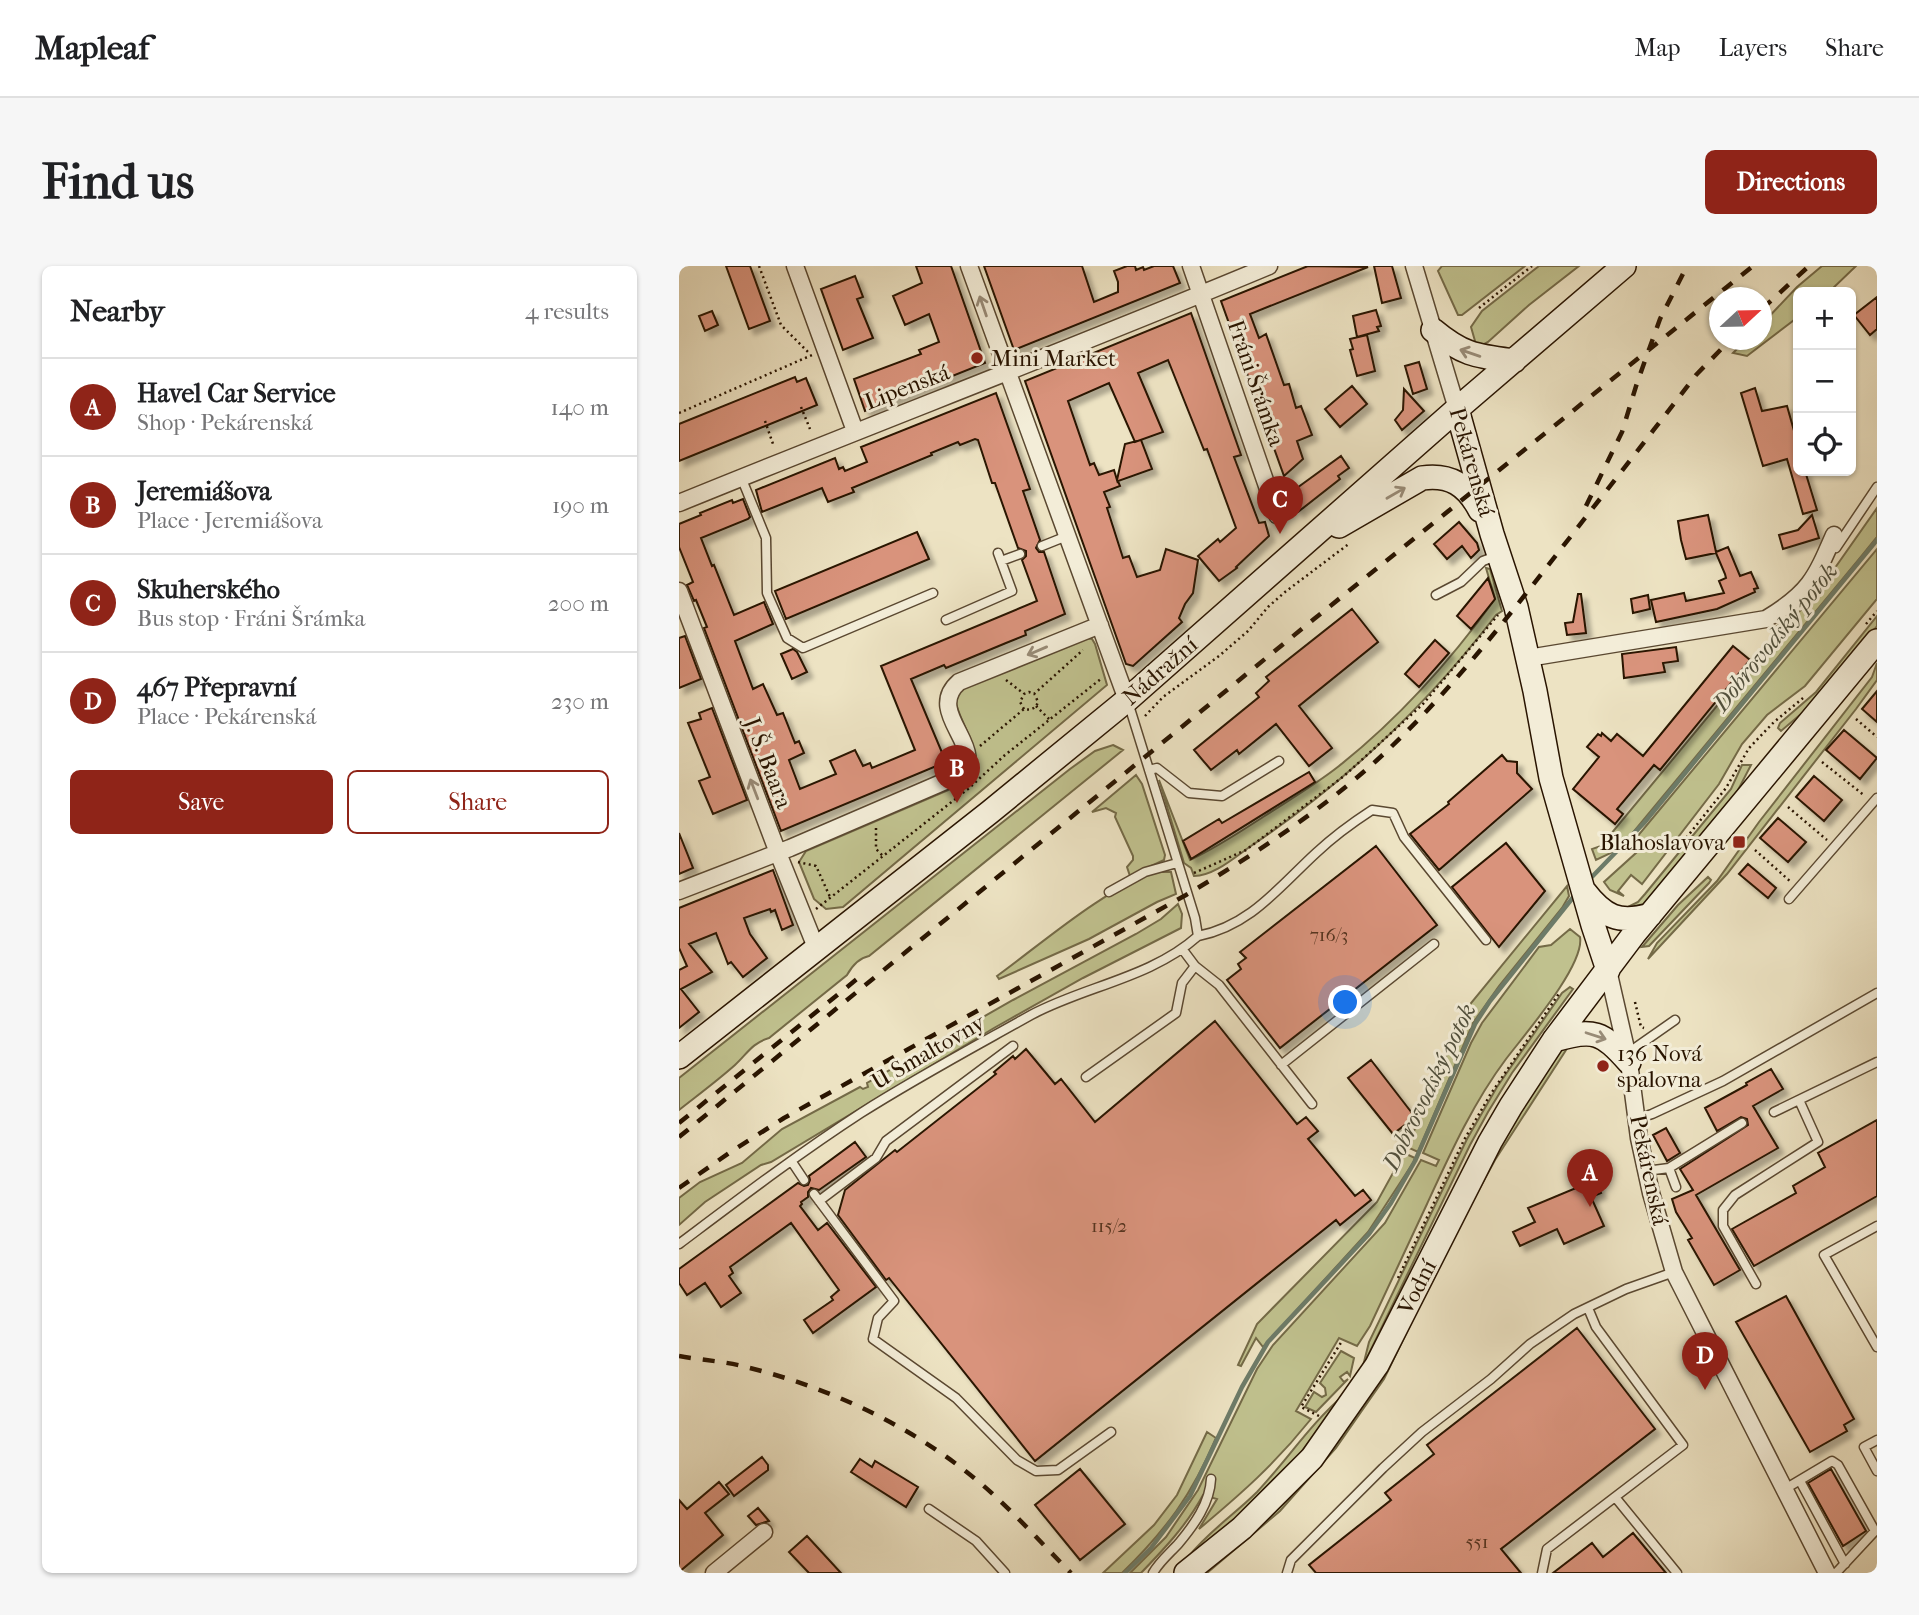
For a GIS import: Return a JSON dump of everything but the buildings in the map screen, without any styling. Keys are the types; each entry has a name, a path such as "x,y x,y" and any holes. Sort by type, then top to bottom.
{"main road":[{"name":"Nádražní","path":"679,1057 1127,701 1623,266"},
{"path":"1433,330 1450,344 1469,354 1514,361"},
{"name":"Pekárenská","path":"1457,409 1528,658 1551,778 1608,970"},
{"path":"1295,552 1422,478 1437,476 1452,479 1474,498 1495,545"},
{"path":"1608,970 1869,636"},
{"path":"1587,895 1605,913 1625,920 1650,915"},
{"name":"Vodní","path":"1186,1573 1242,1528 1313,1458 1377,1365 1511,1105 1554,1040 1608,970"},
{"path":"1554,1040 1590,1032 1612,1043 1629,1062"}],"street":[{"path":"795,266 855,431"},
{"path":"969,266 1127,701"},
{"name":"Fráni Šrámka","path":"1191,266 1277,515"},
{"name":"Lipenská","path":"679,503 1269,266"},
{"name":"Pekárenská","path":"1414,266 1457,409"},
{"path":"1528,658 1766,619 1793,603 1816,576 1834,535"},
{"name":"J. Š. Baara","path":"679,591 817,950"},
{"path":"679,891 778,853 955,777 964,771 968,753 949,710 947,699 951,689 959,682 1102,632"},
{"name":"Pekárenská","path":"1608,970 1629,1062 1646,1171 1674,1272 1827,1573"},
{"path":"714,1573 764,1532"}],"lane":[{"path":"741,477 766,538 767,593 786,638 803,648 933,593"},
{"path":"1816,576 1877,487"},
{"path":"1042,546 1067,536"},
{"path":"1436,595 1461,582 1495,545"},
{"path":"946,620 1012,591 999,557 1020,554"},
{"path":"1127,701 1195,918 1198,936 1215,933 1247,918 1339,832 1372,810 1393,813 1404,837 1486,940"},
{"path":"1149,769 1157,768 1189,793 1223,796 1279,761"},
{"path":"1789,900 1877,798"},
{"path":"1109,892 1145,872 1177,863"},
{"name":"U Smaltovny","path":"679,1244 871,1107 941,1065 1044,1008 1162,962 1183,950 1198,936"},
{"path":"1281,1065 1434,944"},
{"path":"1183,950 1195,966 1219,985 1312,1104"},
{"path":"1086,1077 1176,1013 1182,983 1195,966"},
{"path":"1637,1119 1723,1081 1877,993"},
{"path":"1629,1062 1636,1048 1675,1020"},
{"path":"1013,1046 885,1141 876,1158 816,1197 894,1301 878,1318 873,1339 956,1398 1017,1460 1036,1471 1058,1470 1111,1432"},
{"path":"1774,1112 1877,1062"},
{"path":"1756,1284 1723,1226 1723,1210 1735,1195 1818,1142 1799,1100"},
{"path":"1646,1171 1669,1168 1742,1123"},
{"path":"792,1162 804,1180"},
{"path":"1669,1168 1676,1187"},
{"path":"1877,1226 1825,1255 1877,1347"},
{"path":"1287,1573 1291,1560 1383,1468 1422,1432 1530,1344 1574,1314 1626,1289 1674,1272"},
{"path":"1542,1573 1547,1549 1683,1445 1596,1328 1588,1308"},
{"path":"1877,1440 1864,1447 1877,1471"},
{"path":"1785,1489 1832,1461 1838,1465 1875,1531 1836,1573"},
{"path":"1153,1573 1178,1544 1206,1504 1211,1491 1211,1479"},
{"path":"1800,1481 1845,1564"},
{"path":"1615,1497 1677,1573"},
{"path":"929,1509 977,1541 1005,1573"}],"path":[{"path":"679,413 812,355 781,325 759,266"},
{"path":"1479,309 1532,266"},
{"path":"801,407 810,429"},
{"path":"765,421 773,444"},
{"path":"1163,697 1219,656 1248,631 1285,592 1357,538"},
{"path":"1181,877 1246,850 1344,776 1423,704 1497,617 1511,592"},
{"path":"1869,636 1877,611"},
{"path":"1034,694 1102,632"},
{"path":"1001,676 1024,694"},
{"path":"968,753 977,749 1024,709 1030,710 1036,706 1038,699 1034,694 1024,694 1020,702 1024,709"},
{"path":"1677,850 1726,788 1749,748 1774,722 1805,697"},
{"path":"1036,706 1049,720"},
{"path":"1856,719 1877,737"},
{"path":"1822,762 1855,789"},
{"path":"1788,807 1818,832"},
{"path":"876,828 876,849 883,856"},
{"path":"1755,850 1799,889"},
{"path":"796,862 816,866 829,899 816,909"},
{"path":"1393,1287 1464,1140 1503,1074 1560,992"},
{"path":"1635,1002 1641,1027 1649,1027"},
{"path":"1319,1416 1301,1406 1342,1341"}],"green space":[{"path":"1442,266 1525,266 1462,315 1458,315 1438,271"},
{"path":"1539,266 1579,266 1529,305 1488,342 1477,348 1471,327 1482,311"},
{"path":"1822,266 1856,266 1834,287 1797,287"},
{"path":"1793,291 1793,321 1772,337 1772,313"},
{"path":"1736,350 1755,350 1747,356 1733,353"},
{"path":"1877,508 1877,537 1631,835 1613,852 1596,860 1592,849 1601,846 1774,637 1774,628 1799,612 1830,575"},
{"path":"1877,549 1877,599 1805,686 1767,715 1742,744 1719,784 1642,884 1631,875 1618,891 1624,896 1610,890 1604,882 1637,852 1631,844"},
{"path":"1486,568 1490,569 1502,611 1413,711 1352,769 1286,822 1224,865 1209,873 1194,876 1191,868 1184,863 1159,780 1190,860 1228,840 1321,780 1382,729 1423,688 1460,644 1495,599"},
{"path":"1877,616 1877,626 1821,697 1781,731 1778,728 1780,723 1816,692"},
{"path":"1087,638 1092,639 1095,644 1107,685 843,907 826,909 814,899 799,862 806,851 965,783 973,774 975,754 955,700 964,685"},
{"path":"1877,663 1877,680 1856,709 1727,874 1648,959 1657,943 1717,881 1759,822 1872,677"},
{"path":"1113,745 1123,750 869,956 859,961 847,975 769,1038 754,1046 728,1071 679,1110 679,1078 1070,769 1095,751"},
{"path":"1742,765 1751,765 1737,792 1643,906 1626,908 1638,902 1731,789"},
{"path":"1136,775 1142,784 1165,855 1164,860 1130,876 1127,867 1133,856 1115,817 1116,813 1106,808 1092,812"},
{"path":"1157,872 1171,872 1176,894 1089,939 999,979 997,976 1096,903 1138,879"},
{"path":"1708,877 1711,880 1709,883 1649,946 1642,947 1678,905"},
{"path":"1567,886 1569,896 1562,908 1473,1023 1418,1152 1407,1147 1467,1008"},
{"path":"1178,904 1182,914 1181,928 1083,978 994,1028 771,1162 761,1165 705,1202 679,1225 679,1198 700,1182 742,1163 782,1129 860,1087 868,1087 867,1083 1136,934 1161,919"},
{"path":"1570,929 1580,937 1573,964 1552,999 1494,1076 1473,1111 1444,1166 1370,1326 1357,1346 1339,1338 1296,1411 1311,1419 1258,1477 1199,1529 1217,1499 1203,1495 1182,1527 1158,1555 1141,1573 1130,1573 1166,1537 1198,1490 1257,1369 1273,1345 1385,1223 1421,1160 1436,1166 1439,1160 1423,1153 1482,1023 1539,947 1551,945"},
{"path":"1570,987 1573,989 1512,1073 1488,1112 1363,1366 1369,1342 1467,1139 1497,1087 1562,993"},
{"path":"1568,1047 1495,1160 1451,1241 1384,1379 1336,1448 1280,1511 1207,1573 1198,1573 1305,1477 1494,1151 1561,1049"},
{"path":"1404,1153 1415,1158 1413,1163 1368,1232 1263,1347 1256,1338 1241,1366 1238,1365 1257,1324 1377,1202"},
{"path":"1341,1351 1354,1358 1350,1376 1347,1372 1340,1377 1344,1382 1348,1379 1316,1412 1305,1407 1314,1392 1322,1397 1326,1395 1325,1388 1320,1383"},
{"path":"1345,1394 1296,1459 1236,1518 1189,1556 1257,1492"},
{"path":"1207,1432 1216,1438 1177,1511 1122,1573 1103,1573 1154,1525 1177,1495"}],"waterway":[{"name":"Dobrovodský potok","path":"1588,881 1644,823 1877,540"},
{"name":"Dobrovodský potok","path":"1125,1573 1151,1548 1190,1496 1242,1387 1268,1342 1369,1234 1391,1203 1415,1161 1475,1024 1490,1001 1575,895"}],"railway":[{"path":"1586,506 1622,432 1660,319 1687,266"},
{"path":"679,1137 1314,619 1753,266"},
{"path":"1772,300 1809,266"},
{"path":"679,1188 784,1118 1211,880 1260,849 1354,780 1425,713 1471,662 1696,375 1720,350"},
{"path":"679,1123 857,979"},
{"path":"679,1356 727,1363 776,1375 877,1415 940,1452 969,1474 1025,1525 1071,1573"}],"place":[{"name":"Mini Market","path":"977,358"},
{"name":"Skuherského","path":"1280,534"},
{"name":"Jeremiášova","path":"957,803"},
{"name":"Blahoslavova","path":"1739,842"},
{"name":"136 Nová spalovna","path":"1603,1066"},
{"name":"Havel Car Service","path":"1590,1207"},
{"name":"467 Přepravní","path":"1705,1390"}]}
